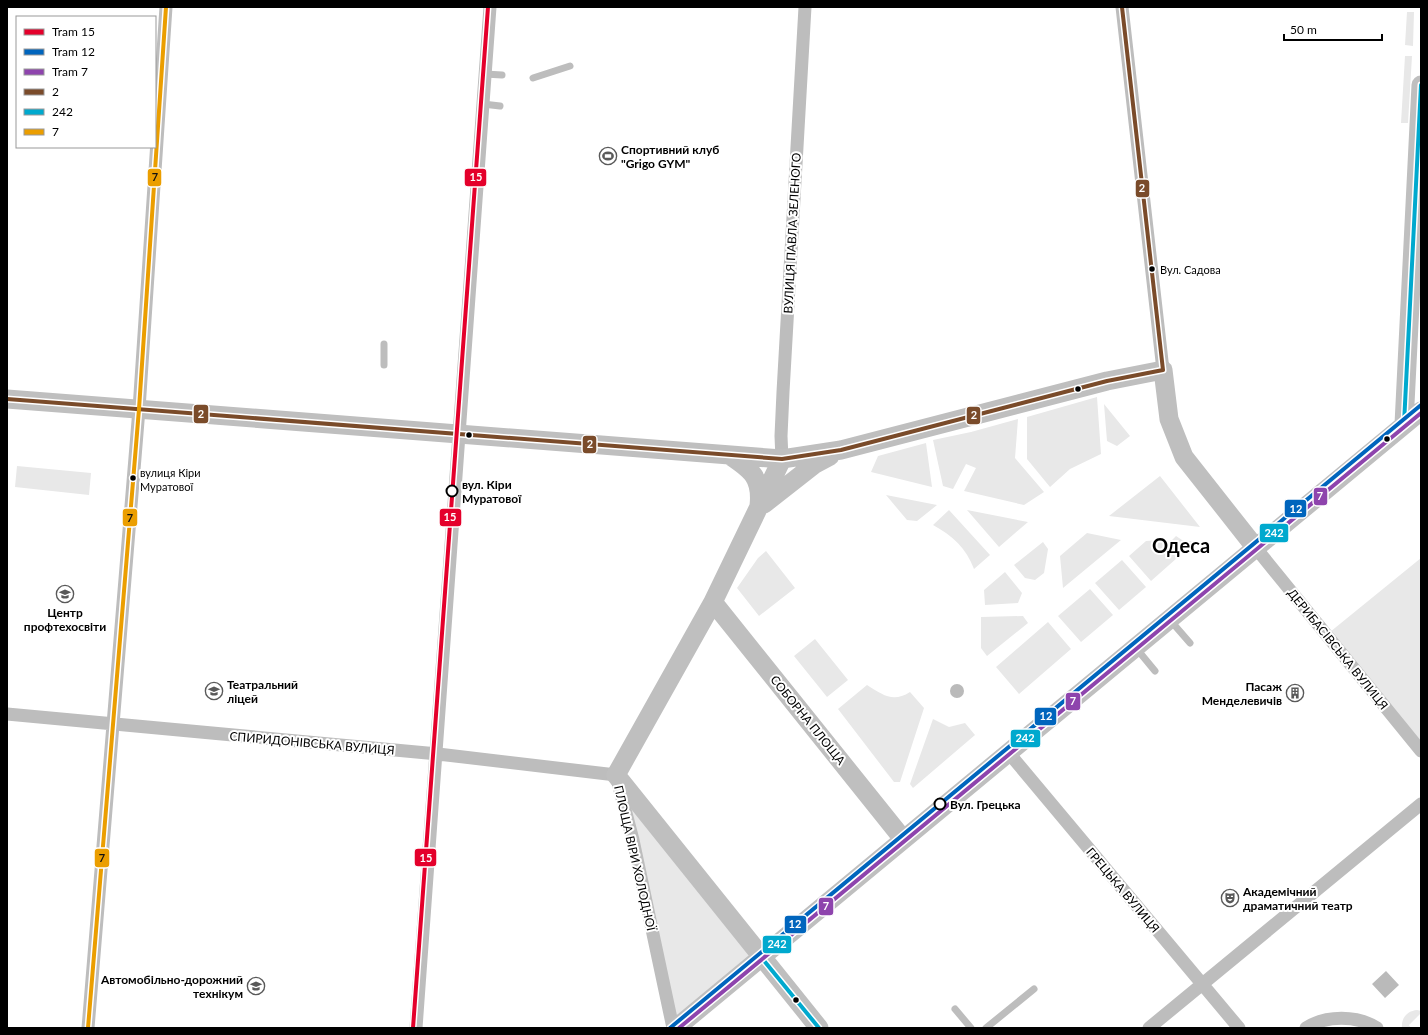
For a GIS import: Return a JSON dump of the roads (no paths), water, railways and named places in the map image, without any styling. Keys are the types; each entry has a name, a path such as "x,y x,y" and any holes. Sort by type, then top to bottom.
{"street":[{"path":"88,1028 140,409 166,7"},
{"path":"416,1028 490,7"},
{"name":"ВУЛИЦЯ ПАВЛА ЗЕЛЕНОГО","path":"782,459 781,436 806,7"},
{"path":"1122,7 1169,419 1184,457 1254,547"},
{"path":"1404,424 1421,85"},
{"path":"7,399 782,459 841,450 1107,381 1163,370"},
{"path":"674,1028 1254,547 1421,411"},
{"path":"759,508 815,464 841,450"},
{"path":"729,455 744,465 755,477 761,491 759,508"},
{"path":"616,775 713,602 782,459"},
{"name":"ДЕРИБАСІВСЬКА ВУЛИЦЯ","path":"1254,547 1421,751"},
{"name":"СОБОРНА ПЛОЩА","path":"713,602 903,839"},
{"name":"СПИРИДОНІВСЬКА ВУЛИЦЯ","path":"7,714 436,754 616,775"},
{"name":"ГРЕЦЬКА ВУЛИЦЯ","path":"1008,752 1239,1028"},
{"name":"ПЛОЩА ВІРИ ХОЛОДНОЇ","path":"616,775 819,1028"},
{"name":"ПЛОЩА ВІРИ ХОЛОДНОЇ","path":"616,775 633,840 674,1028"},
{"path":"1149,1028 1421,804"},
{"path":"1306,1028 1323,1020 1336,1018 1361,1021 1377,1028"}],"lane":[{"path":"533,78 570,66"},
{"path":"485,74 502,75"},
{"path":"483,104 500,106"},
{"path":"384,344 384,365"},
{"path":"1168,619 1190,643"},
{"path":"1135,647 1155,671"},
{"path":"986,1028 1034,989"},
{"path":"955,1009 971,1028"}],"tram line":[{"name":"15","path":"413,1028 488,7"},
{"name":"12","path":"670,1028 1421,405"},
{"name":"7","path":"679,1028 1421,413"}],"place":[{"name":"Спортивний клуб \"Grigo GYM\"","path":"608,156"},
{"name":"Вул. Садова","path":"1152,269"},
{"name":"вулиця Кіри Муратової","path":"133,478"},
{"name":"вул. Кіри Муратової","path":"452,491"},
{"name":"Центр профтехосвіти","path":"65,594"},
{"name":"Театральний ліцей","path":"214,691"},
{"name":"Пасаж Менделевичів","path":"1295,693"},
{"name":"Вул. Грецька","path":"940,804"},
{"name":"Академічний драматичний театр","path":"1230,898"},
{"name":"Автомобільно-дорожний технікум","path":"256,986"}],"district":[{"name":"Одеса","path":"1181,545"}]}
